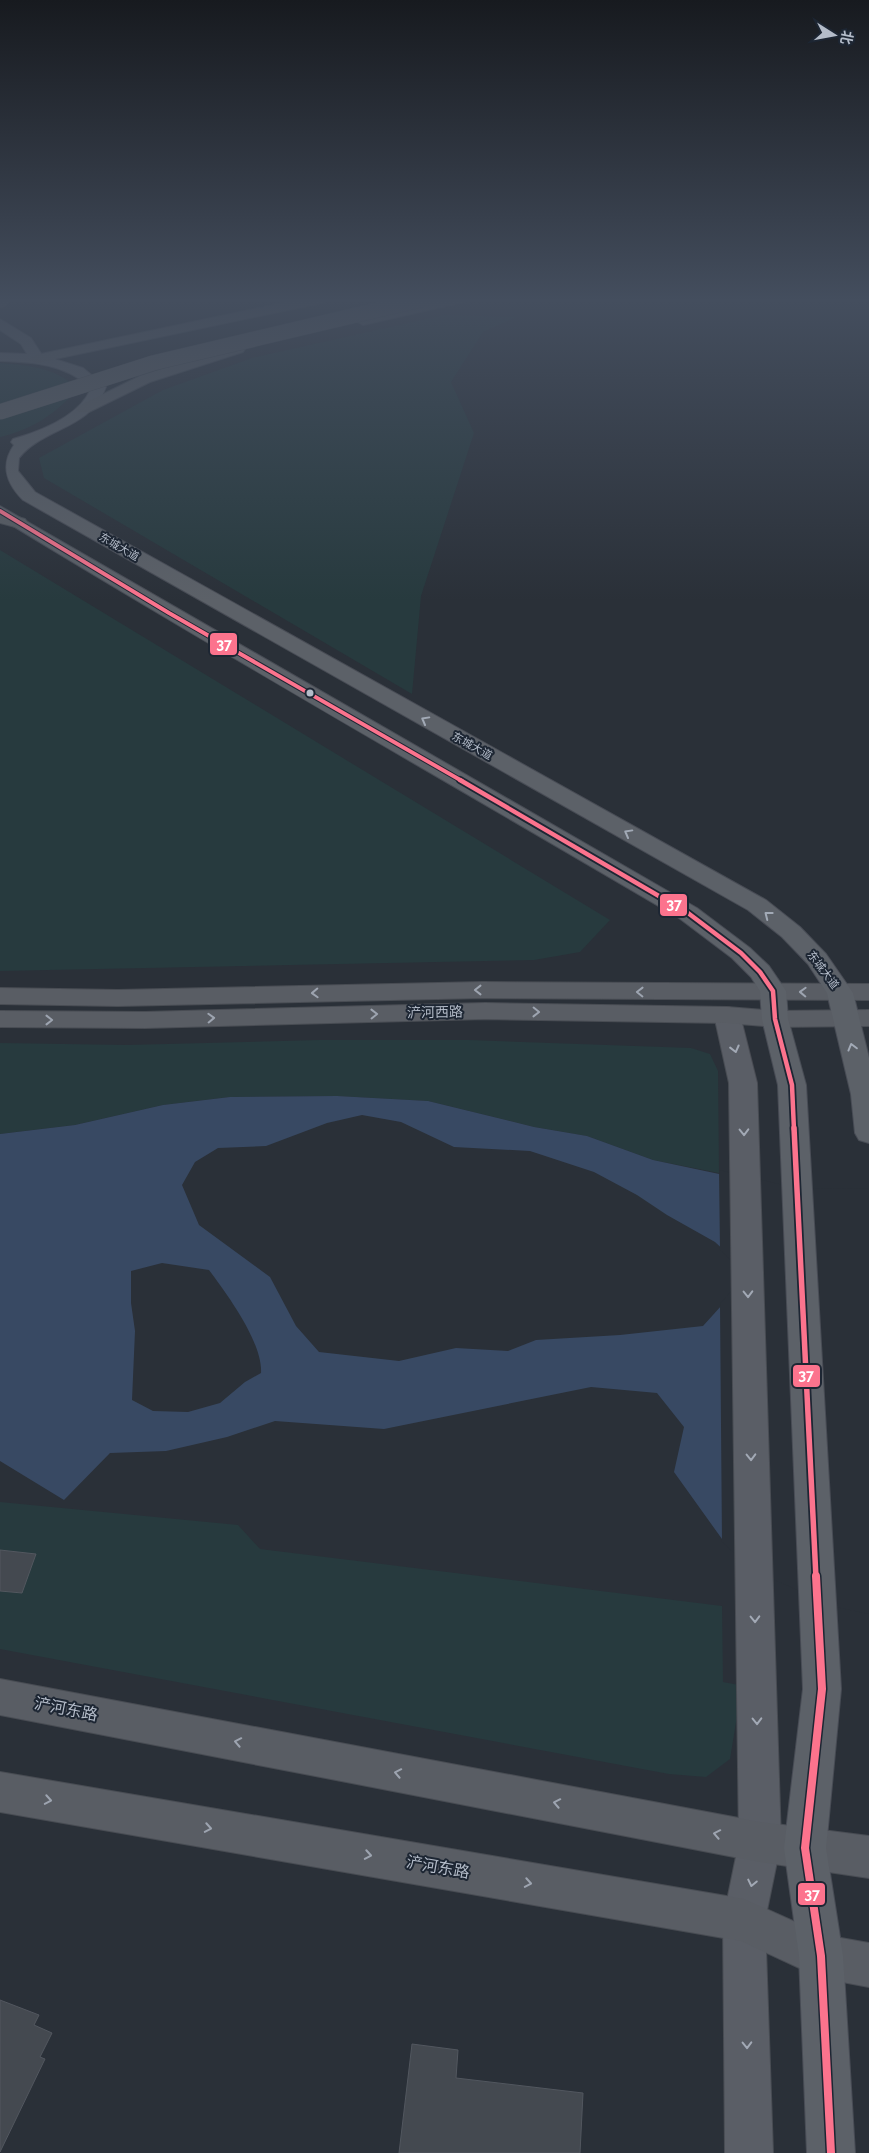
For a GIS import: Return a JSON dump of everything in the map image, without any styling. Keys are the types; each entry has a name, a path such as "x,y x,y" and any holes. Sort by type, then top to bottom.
{"highway":[{"path":"0,412 39,399"},
{"path":"84,409 103,399"}],"main road":[{"path":"0,445 36,437 84,409 94,399"},
{"name":"东城大道","path":"36,437 10,455 5,468 11,480 29,496 756,906 791,932 817,959 857,1018 869,1133"},
{"path":"0,511 10,520 168,613 318,697 660,895 741,953 760,972 773,991 775,1019 792,1085 822,1689 804,1848 821,1956 831,2153"},
{"name":"浐河西路","path":"0,996 118,998 474,990 680,993 773,991 869,992"},
{"name":"浐河西路","path":"0,1019 145,1020 485,1012 727,1015 775,1019 857,1018"},
{"name":"浐河东路","path":"0,1697 760,1842 869,1857"},
{"name":"浐河东路","path":"0,1792 744,1920 821,1956 869,1965"}],"street":[{"path":"727,1015 743,1083 760,1842 744,1920 749,2153"}],"green space":[{"path":"0,399 67,399 47,417 30,427 0,437"},
{"path":"146,399 459,399 474,433 421,596 412,694 44,478 39,458"},
{"path":"0,550 610,920 580,952 534,960 0,971"},
{"path":"319,1040 469,1040 691,1048 710,1054 718,1071 719,1173 653,1160 587,1136 534,1127 428,1101 337,1096 230,1097 163,1105 75,1125 0,1134 0,1043 127,1045"},
{"path":"0,1502 238,1525 260,1549 722,1606 723,1682 739,1685 737,1716 730,1759 706,1777 669,1774 0,1649"}],"water":[{"path":"337,1096 428,1101 534,1127 587,1136 653,1160 795,1190 722,1539 674,1472 684,1427 657,1393 591,1387 384,1429 275,1421 227,1437 166,1451 110,1453 64,1500 0,1461 0,1134 75,1125 163,1105 230,1097","holes":["362,1115 401,1122 454,1147 530,1151 594,1172 637,1195 667,1215 715,1242 750,1274 703,1326 620,1335 536,1340 508,1351 456,1348 399,1361 319,1352 296,1326 270,1277 199,1225 182,1185 195,1162 218,1148 266,1146 327,1123","162,1263 209,1270 242,1319 256,1348 261,1373 245,1382 220,1403 188,1412 153,1411 132,1400 135,1331 131,1303 131,1271"]}],"pier":[{"path":"719,1170 796,1188 869,1189 869,1614 836,1607 754,1571 722,1542 720,1304 746,1274 720,1250"}],"building":[{"path":"0,1550 36,1554 22,1593 0,1591"},
{"path":"0,2000 39,2015 34,2025 52,2033 40,2057 45,2059 0,2152"},
{"path":"412,2044 458,2050 456,2078 583,2093 580,2153 399,2153"}],"transit line":[{"name":"37","path":"0,511 169,613 318,697 688,913 741,953 760,972 773,991 775,1019 792,1085 822,1689 805,1848 821,1956 831,2153"}]}
